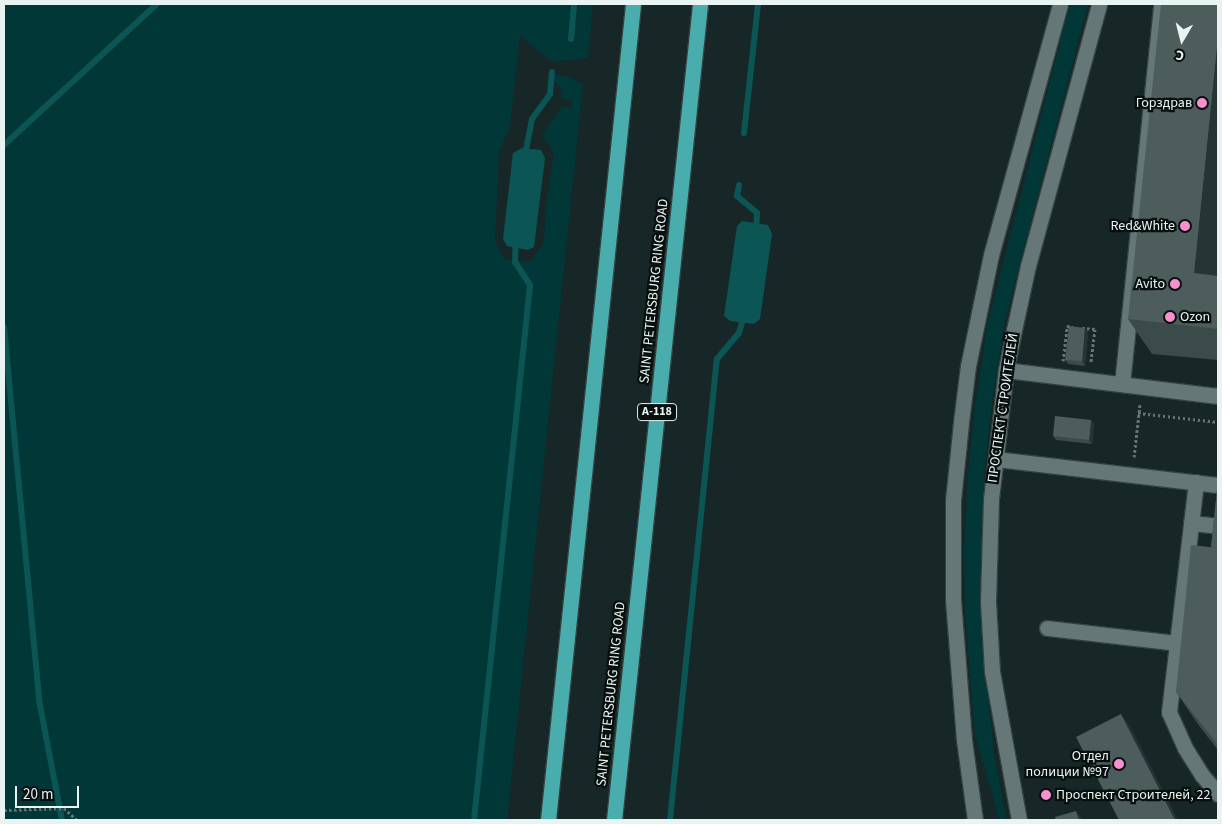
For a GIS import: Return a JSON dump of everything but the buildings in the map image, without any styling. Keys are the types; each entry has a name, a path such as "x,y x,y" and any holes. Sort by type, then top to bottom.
{"highway":[{"path":"548,820 634,4"},
{"name":"SAINT PETERSBURG RING ROAD","path":"614,820 700,4"}],"street":[{"path":"976,820 964,740 953,599 953,500 961,422 968,366 991,255 1060,4"},
{"name":"ПРОСПЕКТ СТРОИТЕЛЕЙ","path":"1019,820 992,671 988,601 989,530 1006,370 1028,266 1099,4"},
{"path":"1122,384 1161,4"},
{"path":"1006,370 1218,396"},
{"path":"996,459 1218,485"},
{"path":"1196,482 1169,712 1185,748 1202,775 1218,794"},
{"path":"1191,523 1218,526"},
{"path":"1047,628 1177,643"}],"path":[{"path":"1062,377 1067,326 1094,329 1089,380"},
{"path":"1132,475 1141,388"},
{"path":"1138,413 1218,422"},
{"path":"4,810 64,808 77,820"}],"shaded area":[{"path":"4,4 593,4 588,58 552,62 520,36 510,127 499,151 495,241 505,260 530,261 544,243 546,204 554,153 542,135 562,106 571,107 572,100 561,98 562,88 553,81 553,74 567,76 583,84 507,820 4,820"},
{"path":"1070,4 1088,4 1004,325 991,409 984,475 981,613 984,663 994,752 1006,820 1000,820 975,735 965,611 964,551 968,474 975,405 988,322"},
{"path":"522,148 541,150 545,158 534,247 528,250 507,246 503,239 513,153"},
{"path":"742,221 768,225 772,234 760,319 754,324 730,321 724,316 737,226"}],"waterway":[{"path":"4,145 157,4"},
{"path":"571,39 574,4"},
{"path":"744,133 758,4"},
{"path":"525,155 532,119 550,94 552,72"},
{"path":"739,185 737,196 757,213 756,230"},
{"path":"474,820 530,285 515,262 516,239"},
{"path":"670,820 717,359 739,333 744,315"},
{"path":"4,327 40,705 62,820"}],"place":[{"name":"Горздрав","path":"1202,103"},
{"name":"Red&White","path":"1185,226"},
{"name":"Avito","path":"1175,284"},
{"name":"Ozon","path":"1170,317"},
{"name":"Отдел полиции №97","path":"1119,764"},
{"name":"Проспект Строителей, 22","path":"1046,795"}]}
